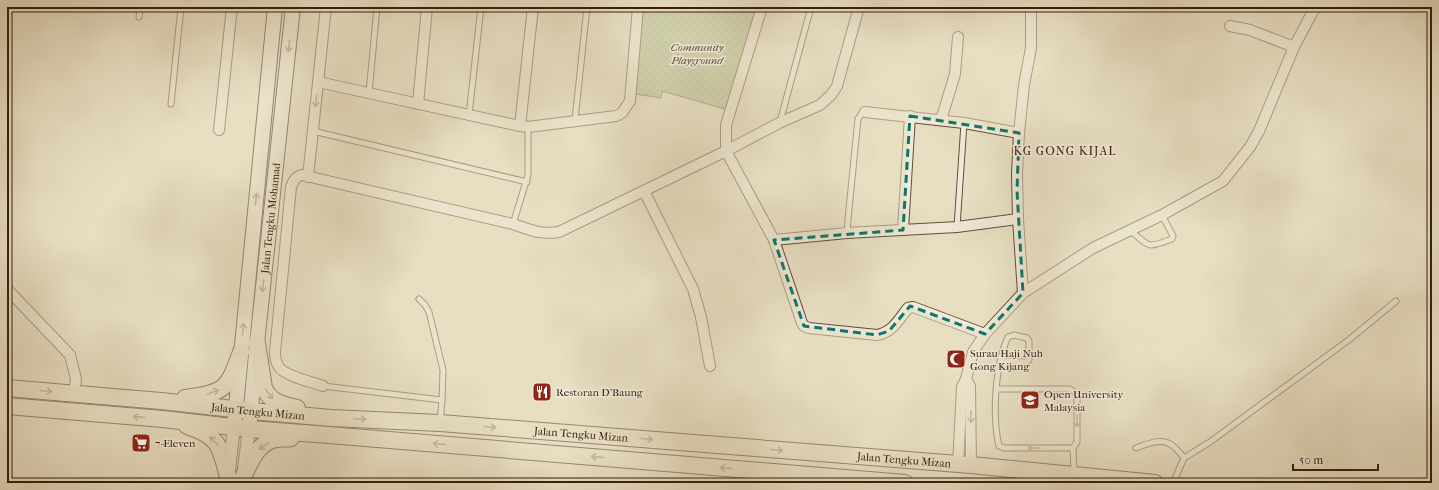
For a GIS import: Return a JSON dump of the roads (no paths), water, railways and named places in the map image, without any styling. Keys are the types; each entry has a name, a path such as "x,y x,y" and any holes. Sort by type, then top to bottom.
{"highway":[{"path":"257,343 264,388 271,398 277,403 331,418"},
{"path":"162,401 208,395 221,389 226,385 232,376 241,352"},
{"name":"Jalan Tengku Mizan","path":"7,388 162,401 331,418 440,423 964,465 1155,483"},
{"name":"Jalan Tengku Mizan","path":"7,406 163,419 242,428 329,434 905,483"},
{"path":"163,419 200,430 215,440 221,449 235,480 258,450 273,440 329,434"}],"main road":[{"name":"Jalan Tengku Mohamad","path":"242,428 243,410 241,352 275,7"},
{"name":"Jalan Tengku Mohamad","path":"243,410 257,343 293,7"}],"street":[{"path":"219,130 232,7"},
{"path":"308,177 326,7"},
{"path":"418,104 427,7"},
{"path":"524,126 533,7"},
{"path":"318,82 524,126 616,116 622,113 630,101 638,7"},
{"path":"762,7 726,125 726,151 774,240 800,321 804,326 878,336 889,331 908,308 913,307 985,334"},
{"path":"323,386 283,372 278,367 275,352 292,187 294,180 298,176 302,175 513,224 539,233 549,234 560,232 726,151 779,123 820,105 831,95 840,79 859,7"},
{"path":"1023,294 1018,219 1017,174 1024,84 1031,48 1031,7"},
{"path":"964,465 961,397 962,386 966,379 973,352 985,334 1023,294 1093,248 1162,215 1223,181 1239,162 1259,131 1294,47 1316,7"},
{"path":"1230,26 1250,30 1294,47"},
{"path":"941,120 955,74 958,37"},
{"path":"865,112 964,123 1019,133"},
{"path":"902,230 910,116"},
{"path":"644,191 693,289 701,317 710,366"},
{"path":"774,240 847,233 957,227 1018,219"},
{"path":"7,289 70,355 76,379 74,394"},
{"path":"235,480 242,428"}],"lane":[{"path":"139,17 140,7"},
{"path":"171,104 181,7"},
{"path":"369,93 377,7"},
{"path":"469,115 481,7"},
{"path":"575,120 587,7"},
{"path":"779,123 811,7"},
{"path":"847,233 858,119 859,116 865,112"},
{"path":"957,227 964,123"},
{"path":"513,224 528,175 524,126"},
{"path":"312,131 527,182"},
{"path":"1131,230 1147,244 1153,246 1172,239 1173,236 1162,215"},
{"path":"419,299 429,312 442,370 440,423"},
{"path":"1173,483 1184,458 1216,437 1302,375 1350,339 1396,301"},
{"path":"1000,361 1026,362 1029,360 1029,341 1027,338 1014,335 1008,337 1000,361 997,389 996,434 999,446 1004,448 1073,448"},
{"path":"323,386 442,400"},
{"path":"997,389 1070,389 1077,394 1077,442 1073,448 1074,475"},
{"path":"1136,448 1153,441 1163,442 1173,445 1184,458"}],"place":[{"name":"Surau Haji Nuh Gong Kijang","path":"956,359"},
{"name":"Restoran D'Baung","path":"542,392"},
{"name":"Open University Malaysia","path":"1030,400"},
{"name":"7-Eleven","path":"141,443"}],"district":[{"name":"KG GONG KIJAL","path":"1065,151"}],"park label":[{"name":"Community Playground","path":"697,53"}]}
